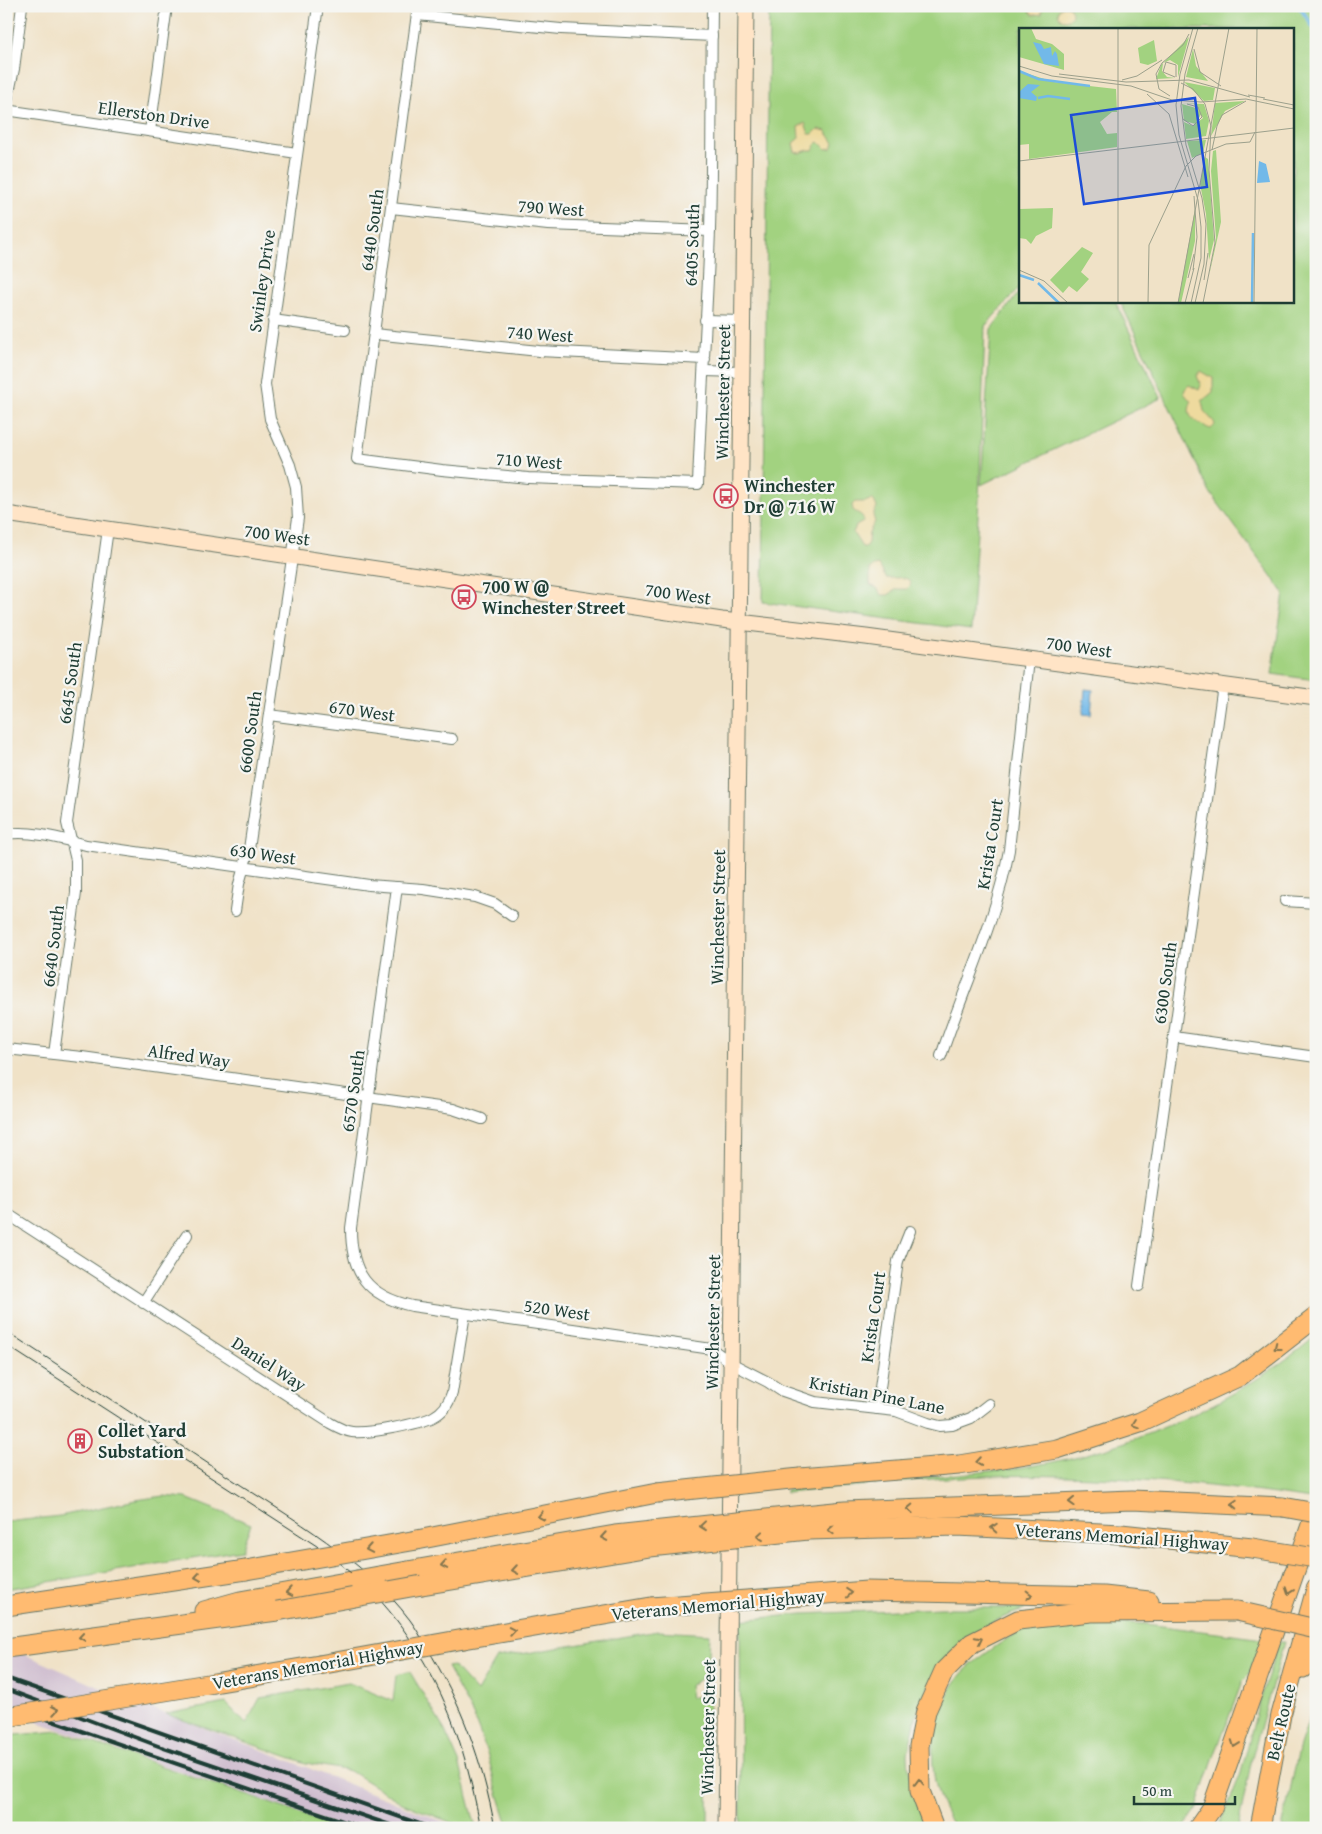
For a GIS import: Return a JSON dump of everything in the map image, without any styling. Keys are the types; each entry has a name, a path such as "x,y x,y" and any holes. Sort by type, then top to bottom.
{"highway":[{"path":"6,1606 246,1570 418,1540 657,1493 800,1478 959,1465 1066,1446 1140,1422 1240,1376 1316,1317"},
{"path":"806,1523 845,1511 1132,1500 1283,1507 1316,1512 1212,1808 1198,1828"},
{"name":"Veterans Memorial Highway","path":"6,1648 277,1611 422,1585 651,1539 806,1523 957,1526 1121,1534 1252,1548 1316,1558"},
{"path":"130,1630 240,1601 379,1576 615,1535 651,1539"},
{"name":"Belt Route","path":"1260,1828 1281,1715 1316,1589"},
{"name":"Veterans Memorial Highway","path":"6,1717 652,1607 867,1591 1104,1596 1237,1611 1316,1630"},
{"path":"934,1828 920,1791 919,1746 926,1711 944,1671 972,1643 1018,1620 1091,1612 1237,1611"},
{"path":"1281,1715 1316,1642"}],"main road":[{"name":"Winchester Street","path":"726,1828 746,6"},
{"name":"700 West","path":"6,514 740,622 1316,698"}],"street":[{"path":"6,106 14,69 22,6"},
{"path":"150,131 167,6"},
{"name":"Swinley Drive","path":"292,556 298,518 296,487 290,465 270,419 266,394 266,372 318,6"},
{"name":"6405 South","path":"698,484 710,231 712,6"},
{"path":"417,10 561,29 712,36"},
{"name":"6440 South","path":"357,459 417,10"},
{"name":"Ellerston Drive","path":"6,110 297,153"},
{"name":"790 West","path":"391,208 548,225 710,231"},
{"path":"273,320 345,330"},
{"path":"705,320 742,321"},
{"name":"740 West","path":"374,334 539,351 705,359"},
{"path":"704,371 742,372"},
{"name":"710 West","path":"357,459 442,470 528,478 698,484"},
{"name":"6645 South","path":"71,841 67,823 108,529"},
{"name":"6600 South","path":"235,911 239,884 249,849 292,556"},
{"name":"Krista Court","path":"941,1056 994,910 1004,876 1009,850 1029,659"},
{"name":"6300 South","path":"1139,1286 1223,685"},
{"name":"670 West","path":"269,715 452,739"},
{"name":"630 West","path":"6,834 26,833 86,845 244,868 475,897 495,904 512,916"},
{"name":"6640 South","path":"54,1054 74,911 76,860 71,841"},
{"name":"6570 South","path":"376,1292 362,1277 355,1265 351,1249 351,1228 397,887"},
{"path":"1286,901 1316,903"},
{"path":"1174,1037 1316,1057"},
{"name":"Alfred Way","path":"6,1049 453,1109 482,1119"},
{"name":"Daniel Way","path":"6,1213 330,1423 353,1432 421,1421 433,1417 447,1405 452,1393 465,1314"},
{"name":"Krista Court","path":"877,1409 898,1261 910,1231"},
{"path":"143,1302 187,1235"},
{"name":"520 West","path":"376,1292 393,1302 412,1306 712,1350 731,1363"},
{"name":"Kristian Pine Lane","path":"731,1363 780,1390 815,1402 896,1411 940,1426 952,1425 970,1418 989,1404"}],"shaded area":[{"path":"6,1646 126,1699 278,1756 459,1828 344,1828 6,1711"}],"green space":[{"path":"769,6 1316,6 1316,680 1272,674 1284,593 1209,491 1120,302 1294,302 1294,28 1019,28 1019,288 985,326 979,500 971,630 763,602"},
{"path":"1019,293 1019,302 1115,302 1161,398 981,485 991,329"},
{"path":"1316,1336 1316,1483 1311,1499 1149,1480 1027,1475 936,1479 786,1493 786,1490 820,1486 1015,1468 1053,1462 1104,1449 1169,1425 1231,1395 1261,1377"},
{"path":"163,1496 186,1498 251,1524 241,1550 6,1589 6,1522 60,1516"},
{"path":"941,1608 1025,1608 983,1628 966,1640 950,1654 937,1671 927,1689 919,1709 908,1754 912,1782 926,1828 741,1828 740,1620 803,1614"},
{"path":"1108,1622 1146,1624 1264,1639 1254,1670 1242,1682 1196,1810 1184,1828 955,1828 945,1810 938,1791 933,1751 935,1731 940,1712 960,1676 972,1664 995,1647 1025,1629 1053,1623"},
{"path":"658,1631 710,1634 708,1674 689,1686 691,1698 709,1697 708,1828 506,1828 507,1822 487,1752 473,1715 447,1667 453,1666 477,1692 497,1658"},
{"path":"1279,1642 1284,1642 1252,1758 1238,1828 1217,1828 1241,1773 1256,1714"},
{"path":"410,1672 445,1731 459,1762 476,1828 465,1828 402,1803 350,1771 306,1763 166,1714 226,1703 246,1724 260,1698 349,1683 393,1701 396,1675"},
{"path":"1316,1697 1316,1828 1282,1828 1299,1749"},
{"path":"59,1731 342,1828 6,1828 6,1736"}],"sand":[{"path":"1029,6 1042,6 1042,14 1033,15"},
{"path":"1062,6 1068,6 1072,13 1068,20 1062,20 1058,16 1058,10"},
{"path":"805,123 809,134 813,134 818,129 826,131 834,143 832,148 826,149 819,142 813,150 800,153 795,152 793,143 799,138 798,127"},
{"path":"1201,371 1213,378 1213,392 1202,401 1204,411 1215,425 1211,429 1191,417 1189,408 1191,402 1184,393 1189,385 1199,390 1201,385 1197,376"},
{"path":"872,499 877,507 873,515 875,522 869,532 868,543 865,547 862,547 853,533 856,526 863,522 863,517 853,510 852,505 855,502 865,502"},
{"path":"879,565 886,578 909,580 911,582 910,586 907,589 897,589 888,595 882,595 877,588 870,585 870,569"}],"water":[{"path":"1085,689 1093,690 1091,715 1083,714"}],"waterway":[{"path":"1299,6 1316,31"}],"tram line":[{"path":"6,1331 303,1525 349,1559 392,1598 410,1620 439,1667 460,1711 477,1756 495,1828"},
{"path":"6,1345 323,1550 375,1595 402,1627 436,1684 463,1754 481,1828"}],"railway":[{"path":"6,1678 431,1828"},
{"path":"6,1689 161,1747 399,1828"},
{"path":"6,1705 363,1828"}],"place":[{"name":"Winchester Dr @ 716 W","path":"726,496"},
{"name":"700 W @ Winchester Street","path":"464,597"},
{"name":"Collet Yard Substation","path":"80,1441"}]}
